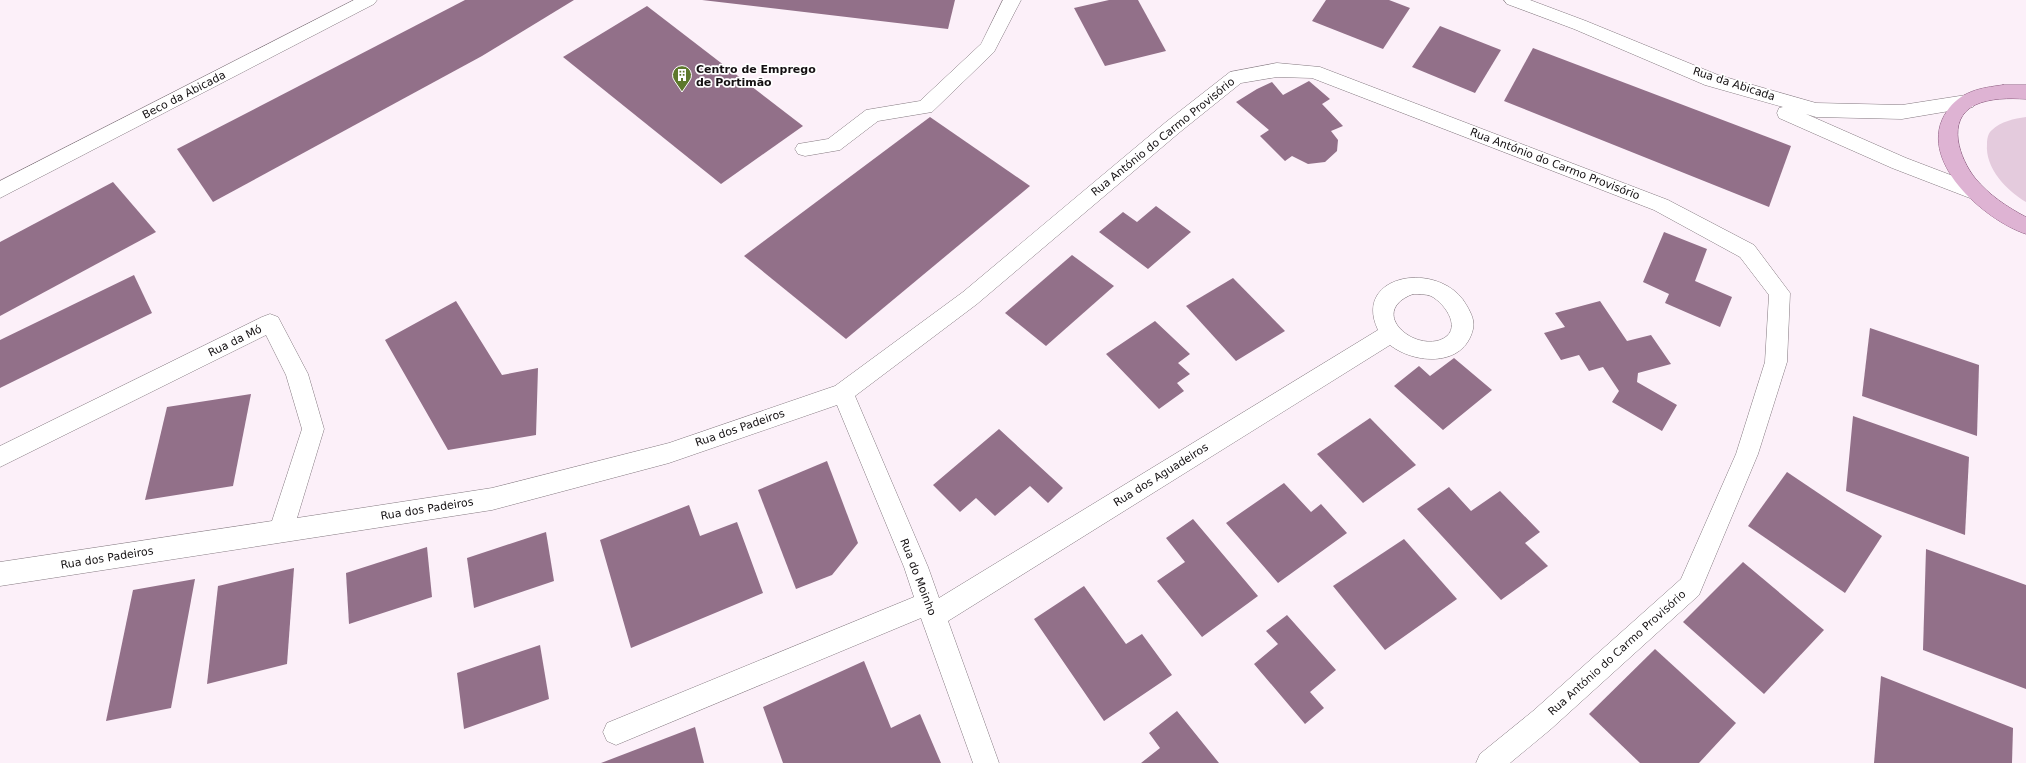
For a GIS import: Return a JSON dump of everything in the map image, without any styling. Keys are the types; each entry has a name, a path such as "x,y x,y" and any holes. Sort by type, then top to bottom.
{"main road":[{"path":"2026,92 1998,91 1966,102 1951,118 1946,140 1955,166 1975,192 1998,211 2026,241"},
{"path":"1998,211 2026,226"}],"street":[{"name":"Beco da Abicada","path":"0,190 368,0"},
{"path":"805,149 833,145 873,115 925,107 988,48 1012,0"},
{"name":"Rua da Abicada","path":"1513,0 1580,25 1712,80 1816,110 1902,112 1966,102"},
{"name":"Rua António do Carmo Provisório","path":"843,393 970,298 1150,146 1236,77 1277,70 1314,72 1661,205 1747,251 1780,293 1776,362 1747,454 1690,587 1542,720 1489,763"},
{"path":"1712,80 1899,163 1975,192"},
{"name":"Rua da Mó","path":"0,457 270,323 297,374 313,429 281,532"},
{"name":"Rua dos Aguadeiros","path":"616,732 931,609 1390,334"},
{"name":"Rua do Moinho","path":"843,393 916,567 986,763"},
{"name":"Rua dos Padeiros","path":"0,574 281,532 500,497 669,453 843,393"}],"shaded area":[{"path":"2026,117 2026,202 2004,185 1998,178 1989,162 1987,144 1989,134 1999,124"}],"building":[{"path":"465,0 574,0 482,56 213,202 177,149"},
{"path":"702,0 955,0 948,29"},
{"path":"1109,0 1138,0 1166,51 1105,66 1074,8"},
{"path":"1326,0 1389,0 1410,8 1383,49 1312,21"},
{"name":"Centro de Emprego de Portimão","path":"647,6 803,126 721,184 563,57"},
{"path":"1440,26 1501,50 1475,93 1412,67"},
{"path":"1533,48 1791,146 1769,207 1504,101"},
{"path":"1309,81 1330,99 1322,104 1343,126 1331,131 1338,140 1337,151 1325,162 1308,164 1292,156 1285,161 1260,136 1269,130 1236,102 1272,82 1283,95"},
{"path":"930,117 1030,186 846,339 744,256"},
{"path":"113,182 156,232 0,316 0,242"},
{"path":"1156,206 1191,232 1148,269 1099,232 1123,212 1137,222"},
{"path":"1664,232 1707,249 1695,281 1732,297 1720,327 1665,303 1669,294 1643,282"},
{"path":"1072,255 1114,286 1046,346 1005,313"},
{"path":"134,275 152,313 0,388 0,340"},
{"path":"1233,278 1285,331 1236,361 1186,306"},
{"path":"456,301 502,375 538,368 536,435 448,450 385,340"},
{"path":"1600,301 1627,341 1651,335 1671,364 1638,373 1637,382 1677,405 1662,431 1612,402 1619,391 1603,367 1589,371 1579,355 1561,360 1544,333 1565,327 1555,313"},
{"path":"1155,321 1190,354 1178,363 1190,374 1177,383 1184,391 1159,409 1106,354"},
{"path":"1870,328 1979,365 1977,436 1862,396"},
{"path":"1454,358 1492,390 1443,430 1394,386 1419,366 1430,376"},
{"path":"251,394 233,486 145,500 167,407"},
{"path":"1853,416 1969,457 1965,535 1846,491"},
{"path":"1370,418 1416,465 1363,503 1317,454"},
{"path":"999,429 1063,488 1048,503 1030,486 995,516 976,498 960,512 933,485"},
{"path":"827,461 858,543 832,575 796,589 758,490"},
{"path":"1787,472 1882,536 1845,593 1748,526"},
{"path":"1284,483 1311,512 1321,504 1347,533 1278,583 1226,523"},
{"path":"1449,487 1471,511 1500,491 1540,532 1525,543 1548,566 1501,600 1417,509"},
{"path":"689,505 700,536 737,522 763,593 631,648 600,540"},
{"path":"1193,519 1258,596 1202,637 1157,581 1185,562 1166,538"},
{"path":"546,532 554,581 474,608 467,558"},
{"path":"1404,539 1457,599 1385,650 1333,586"},
{"path":"427,547 432,597 349,624 346,573"},
{"path":"1926,549 2026,585 2026,689 1923,650"},
{"path":"1743,562 1824,630 1764,694 1683,622"},
{"path":"294,568 287,664 207,684 218,586"},
{"path":"195,579 171,708 106,721 133,590"},
{"path":"1084,586 1126,644 1142,634 1172,675 1104,721 1034,619"},
{"path":"1287,615 1336,670 1310,692 1324,708 1305,724 1254,664 1278,644 1266,631"},
{"path":"540,645 549,699 464,729 457,673"},
{"path":"1655,649 1736,723 1699,763 1640,763 1589,714"},
{"path":"864,661 891,728 920,714 941,763 783,763 763,707"},
{"path":"1881,676 2013,728 2012,763 1874,763"},
{"path":"1177,711 1219,763 1141,763 1160,748 1149,733"},
{"path":"695,727 704,763 601,763"}],"place":[{"name":"Centro de Emprego de Portimão","path":"682,92"}]}
